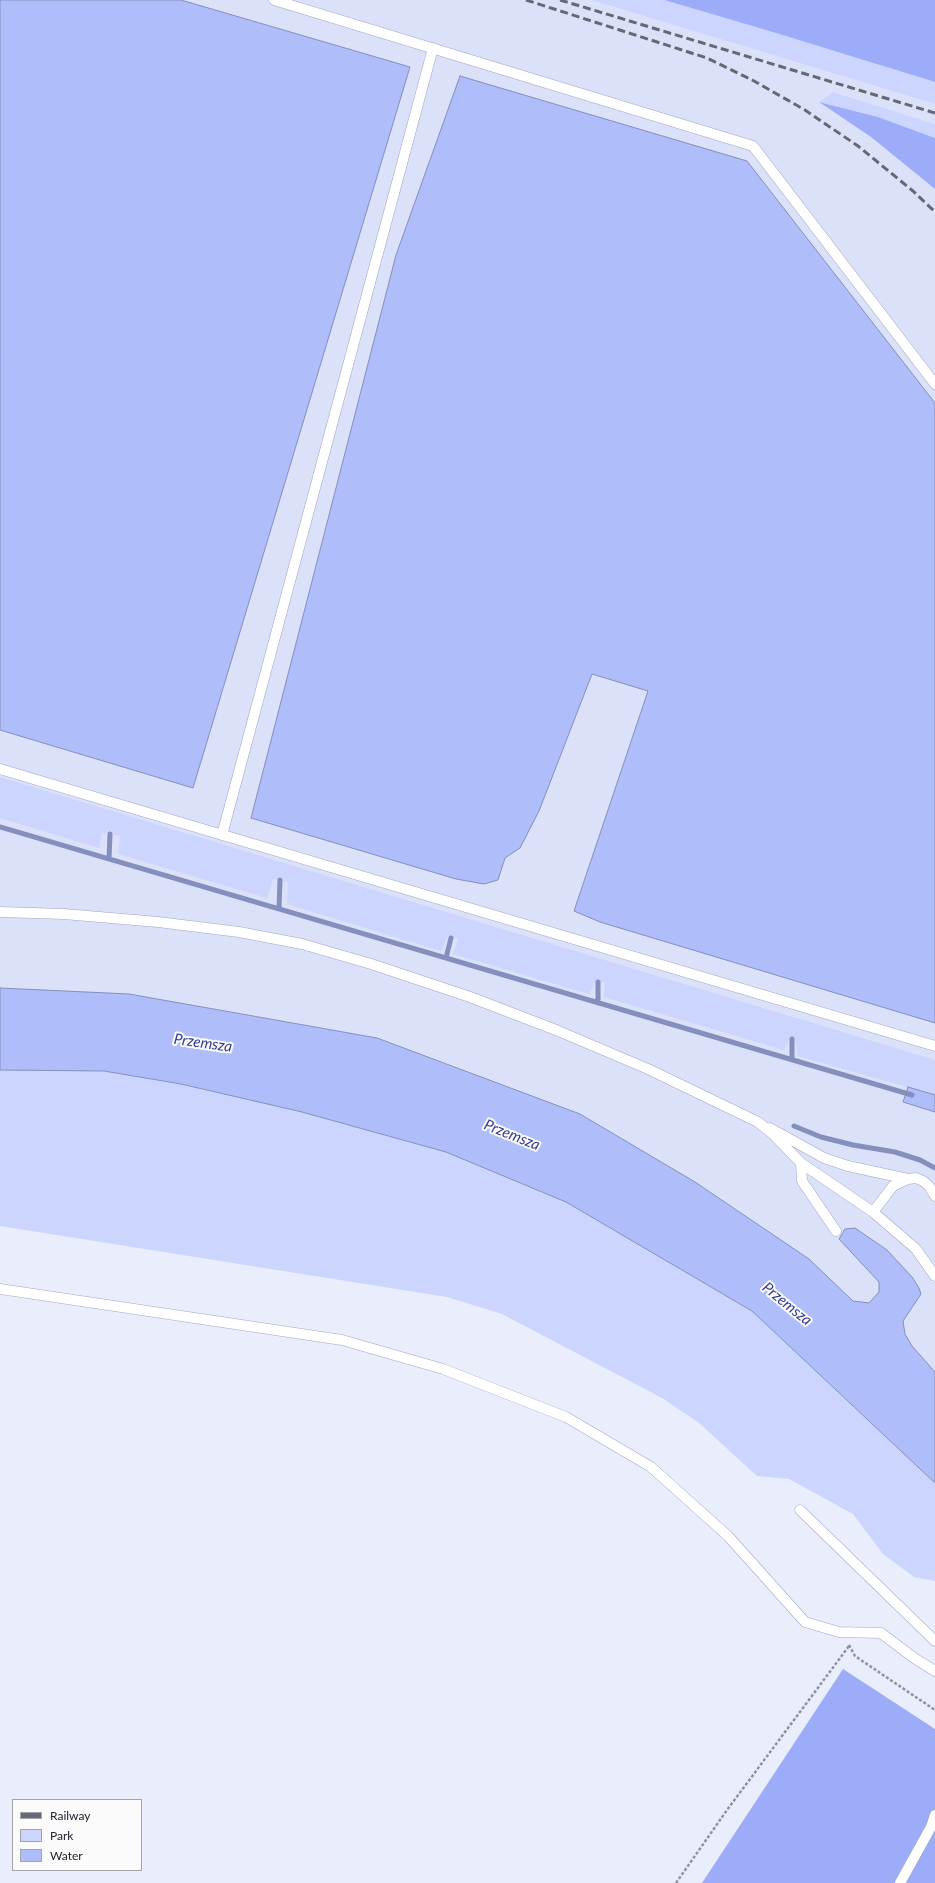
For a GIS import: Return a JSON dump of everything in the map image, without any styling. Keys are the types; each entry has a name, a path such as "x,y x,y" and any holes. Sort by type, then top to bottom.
{"lane":[{"path":"274,0 753,146 935,384"},
{"path":"222,835 433,48"},
{"path":"0,769 935,1046"},
{"path":"0,912 64,914 158,922 239,932 302,944 371,964 462,994 556,1030 648,1069 790,1138 824,1158 848,1166 908,1179"},
{"path":"758,1122 773,1134 802,1163 873,1212 916,1249 935,1276"},
{"path":"802,1163 802,1181 836,1231"},
{"path":"873,1212 893,1186 908,1179 916,1178 923,1181 929,1186 935,1196"},
{"path":"0,1289 342,1340 443,1369 566,1417 651,1467 728,1536 805,1622 839,1632 881,1633 914,1658 935,1670"},
{"path":"800,1510 935,1641"},
{"path":"900,1883 931,1827 935,1815"}],"path":[{"path":"839,1632 855,1656 935,1710"},
{"path":"676,1883 727,1810 849,1646"}],"shaded area":[{"path":"0,0 591,0 935,104 935,124 833,92 819,102 871,137 935,189 935,1372 912,1346 853,1301 809,1259 695,1182 580,1114 377,1038 129,994 0,988"},
{"path":"664,0 935,0 935,82 766,30"},
{"path":"819,102 878,117 935,138 935,189 871,137"},
{"path":"843,1669 935,1729 935,1883 702,1883"}],"green space":[{"path":"591,0 664,0 766,30 935,82 935,104"},
{"path":"833,92 935,124 935,138 878,117 819,102"},
{"path":"0,777 935,1060 935,1095 798,1056 795,1039 789,1040 784,1050 604,997 605,982 595,982 589,994 453,954 458,939 447,937 441,951 287,904 288,882 273,879 267,898 118,854 120,836 102,833 99,848 0,818"},
{"path":"0,1070 104,1071 181,1084 302,1112 446,1152 566,1202 752,1311 935,1483 935,1581 914,1577 883,1554 853,1514 789,1479 757,1476 699,1423 662,1398 502,1314 447,1297 0,1226"}],"water":[{"path":"0,0 181,0 410,67 193,788 0,730"},
{"path":"460,76 747,161 935,403 935,1023 600,922 574,911 648,691 592,674 539,811 520,848 505,858 498,880 484,884 456,879 251,818 396,255"},
{"name":"Przemsza","path":"0,988 129,994 377,1038 580,1114 695,1182 809,1259 853,1301 869,1303 879,1292 879,1282 839,1239 845,1229 855,1228 887,1250 912,1277 921,1294 903,1321 905,1334 912,1346 935,1372 935,1483 752,1311 566,1202 446,1152 302,1112 181,1084 104,1071 0,1070"},
{"path":"908,1087 935,1095 935,1112 903,1102"}],"waterway":[{"path":"0,827 912,1095"},
{"path":"109,859 110,834"},
{"path":"279,909 280,880"},
{"path":"446,958 451,938"},
{"path":"598,982 598,1003"},
{"path":"792,1039 792,1060"},
{"path":"794,1126 821,1137 853,1145 895,1152 920,1160 935,1168"}],"railway":[{"path":"526,0 707,58 754,81 805,110 858,146 913,191 935,212"},
{"path":"560,0 935,113"}]}
